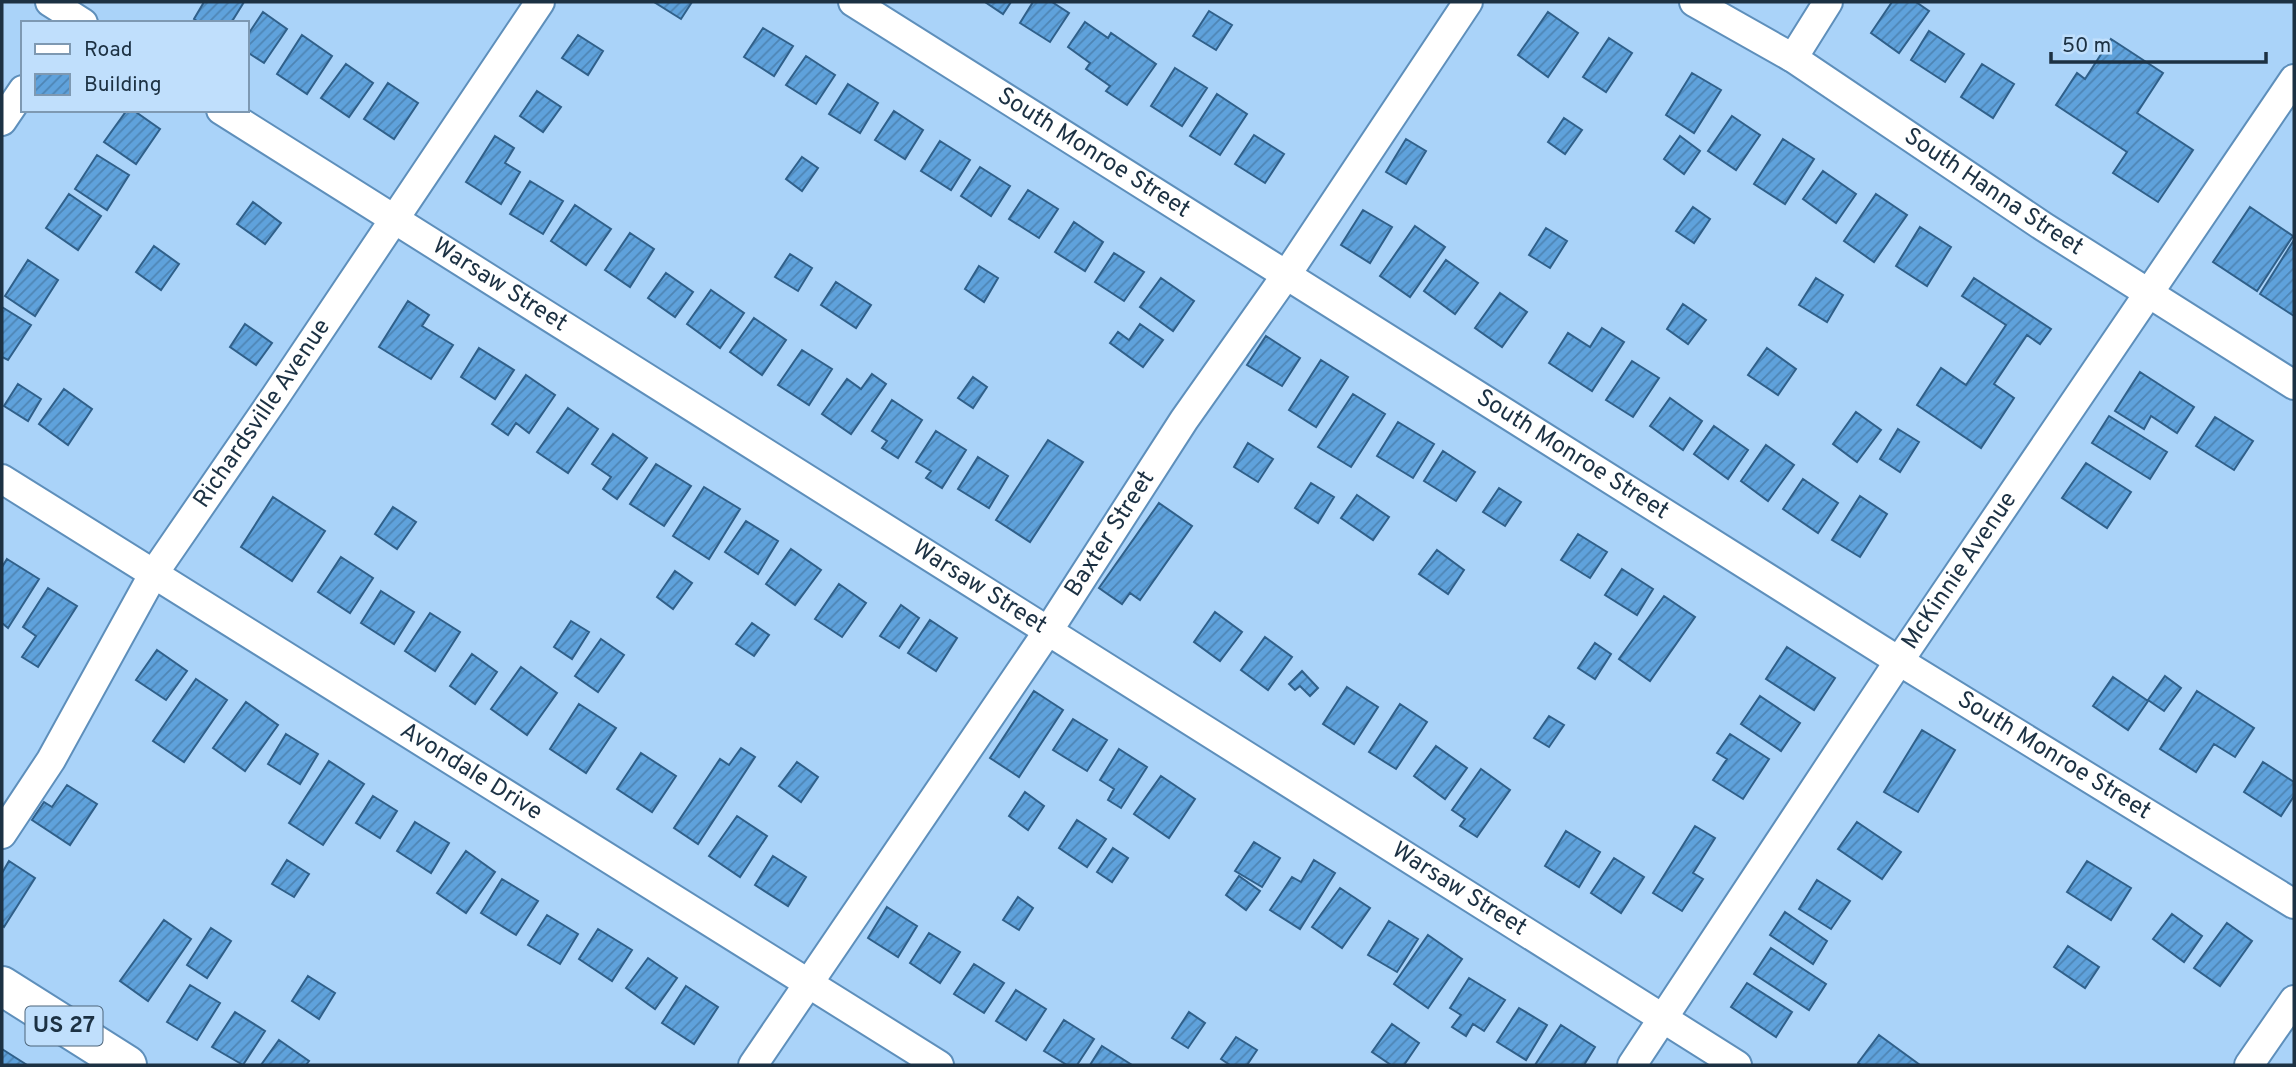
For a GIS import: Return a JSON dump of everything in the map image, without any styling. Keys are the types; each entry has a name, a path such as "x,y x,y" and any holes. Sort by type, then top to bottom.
{"highway":[{"name":"US 27","path":"2,986 127,1065"}],"street":[{"name":"Richardsville Avenue","path":"2,834 51,760 154,573 540,2"},
{"name":"South Monroe Street","path":"853,2 1899,662 2294,904"},
{"name":"Baxter Street","path":"753,1065 1048,631 1184,420 1287,274 1468,2"},
{"name":"South Hanna Street","path":"1694,2 1793,58 2044,227 2294,385"},
{"path":"1793,58 1828,2"},
{"name":"McKinnie Avenue","path":"1632,1065 1899,662 2294,79"},
{"path":"2,121 21,93"},
{"name":"Warsaw Street","path":"224,112 1737,1065"},
{"name":"Avondale Drive","path":"2,479 939,1065"},
{"path":"2249,1065 2294,999"}],"building":[{"path":"204,2 244,2 232,21 194,19"},
{"path":"654,2 692,2 681,19"},
{"path":"985,2 1011,2 1003,14"},
{"path":"1033,2 1052,2 1069,13 1050,42 1020,23"},
{"path":"1892,2 1916,2 1929,11 1899,53 1871,33"},
{"path":"1209,11 1232,25 1216,50 1193,36"},
{"path":"263,12 287,29 264,63 248,53 248,34"},
{"path":"1548,12 1578,33 1548,77 1518,55"},
{"path":"1085,22 1108,38 1111,33 1156,64 1127,105 1106,91 1110,86 1086,69 1090,63 1068,47"},
{"path":"763,28 793,46 774,76 744,57"},
{"path":"1929,31 1964,54 1945,82 1911,60"},
{"path":"302,35 332,56 307,94 277,74"},
{"path":"578,35 603,51 588,75 562,58"},
{"path":"1609,38 1632,53 1606,92 1583,77"},
{"path":"2111,39 2163,73 2137,113 2193,150 2158,202 2113,173 2127,152 2056,105 2077,73 2085,79"},
{"path":"806,56 835,75 816,104 786,85"},
{"path":"346,64 373,83 349,117 321,98"},
{"path":"1982,64 2014,84 1993,118 1961,97"},
{"path":"1175,68 1207,88 1182,126 1151,106"},
{"path":"1692,73 1721,90 1694,133 1666,115"},
{"path":"388,83 418,103 394,139 364,119"},
{"path":"848,84 878,103 860,133 829,114"},
{"path":"537,91 561,107 543,132 520,116"},
{"path":"1217,94 1247,114 1220,155 1190,136"},
{"path":"894,111 923,130 905,159 875,140"},
{"path":"126,112 136,112 160,129 136,164 104,142"},
{"path":"1732,116 1760,135 1736,170 1708,151"},
{"path":"1564,118 1582,130 1565,154 1548,142"},
{"path":"1254,135 1284,154 1265,183 1235,164"},
{"path":"495,136 514,148 505,163 520,172 501,204 466,182"},
{"path":"1680,136 1700,151 1684,174 1664,159"},
{"path":"1406,139 1426,151 1406,184 1386,172"},
{"path":"1783,139 1814,159 1785,204 1754,184"},
{"path":"940,141 970,160 951,190 921,171"},
{"path":"97,155 129,175 107,210 75,189"},
{"path":"802,157 818,168 802,191 786,179"},
{"path":"980,167 1010,186 991,216 961,196"},
{"path":"1823,171 1856,194 1836,223 1803,199"},
{"path":"530,181 563,201 543,234 510,214"},
{"path":"1028,190 1058,209 1039,238 1009,219"},
{"path":"69,194 101,216 78,250 46,228"},
{"path":"1876,194 1907,215 1874,262 1844,241"},
{"path":"253,202 281,223 265,244 237,224"},
{"path":"575,205 611,229 586,265 551,241"},
{"path":"1693,207 1710,219 1694,243 1676,231"},
{"path":"2250,207 2293,236 2257,291 2213,262"},
{"path":"1363,210 1392,227 1370,263 1341,245"},
{"path":"1074,222 1103,242 1085,271 1055,252"},
{"path":"1415,226 1445,247 1410,297 1380,276"},
{"path":"1920,227 1951,247 1927,286 1896,266"},
{"path":"1546,228 1567,241 1550,268 1529,255"},
{"path":"630,233 654,249 630,287 605,270"},
{"path":"2294,240 2294,316 2260,294"},
{"path":"154,246 179,264 161,290 136,272"},
{"path":"1114,253 1144,272 1124,301 1095,282"},
{"path":"790,254 812,268 798,291 775,277"},
{"path":"28,260 58,280 35,316 5,296"},
{"path":"1446,260 1478,283 1455,314 1424,291"},
{"path":"979,266 998,278 984,302 965,289"},
{"path":"666,273 693,292 675,317 648,298"},
{"path":"1161,278 1194,301 1173,331 1140,307"},
{"path":"1816,278 1843,295 1827,322 1799,305"},
{"path":"1974,278 2051,329 2040,344 2027,335 1994,384 2014,398 1981,448 1917,405 1941,368 1966,385 2006,325 1962,296"},
{"path":"836,282 871,305 856,328 821,305"},
{"path":"711,290 744,313 720,348 687,324"},
{"path":"1500,293 1527,312 1502,347 1475,328"},
{"path":"408,301 429,315 422,326 453,345 431,379 379,347"},
{"path":"1683,304 1706,320 1688,344 1667,329"},
{"path":"2,307 31,325 8,360 2,357"},
{"path":"754,318 786,340 762,375 730,352"},
{"path":"245,324 272,343 256,365 230,347"},
{"path":"1140,324 1163,340 1143,367 1110,343 1118,332 1129,340"},
{"path":"1602,328 1624,342 1592,391 1549,363 1568,333 1590,347"},
{"path":"1266,336 1300,358 1282,386 1247,365"},
{"path":"479,348 514,370 495,399 461,377"},
{"path":"1767,348 1796,369 1778,395 1748,375"},
{"path":"802,350 832,369 809,405 778,385"},
{"path":"1321,360 1348,377 1316,427 1289,410"},
{"path":"1632,361 1659,378 1633,417 1606,400"},
{"path":"2140,372 2194,407 2177,433 2151,416 2144,429 2115,411"},
{"path":"872,374 886,384 851,434 822,414 847,379 861,389"},
{"path":"526,375 555,395 529,433 516,423 508,435 492,424"},
{"path":"973,377 987,387 973,408 958,398"},
{"path":"18,384 41,399 28,421 4,406"},
{"path":"64,389 92,409 68,445 39,424"},
{"path":"1353,394 1385,414 1351,467 1318,447"},
{"path":"1670,398 1702,421 1683,450 1650,426"},
{"path":"892,400 922,420 898,458 882,448 887,441 872,431"},
{"path":"568,408 598,429 568,473 537,452"},
{"path":"1856,412 1881,430 1857,462 1833,444"},
{"path":"2109,416 2167,452 2150,479 2092,443"},
{"path":"2215,417 2253,441 2234,470 2196,446"},
{"path":"1398,422 1434,444 1413,478 1377,456"},
{"path":"1714,426 1748,450 1728,479 1694,454"},
{"path":"1898,429 1919,442 1900,472 1880,459"},
{"path":"936,431 966,450 942,488 926,478 931,471 916,462"},
{"path":"613,434 647,458 617,499 603,489 611,477 592,464"},
{"path":"1048,440 1083,462 1030,542 996,520"},
{"path":"1248,443 1273,459 1258,482 1234,467"},
{"path":"1766,445 1794,465 1768,501 1741,481"},
{"path":"1443,451 1475,472 1456,501 1424,481"},
{"path":"978,457 1008,476 989,508 958,489"},
{"path":"2086,463 2131,492 2107,528 2062,498"},
{"path":"656,464 691,486 664,526 630,504"},
{"path":"1803,479 1838,503 1818,533 1783,509"},
{"path":"1311,483 1334,497 1318,523 1295,508"},
{"path":"704,487 740,509 709,559 673,536"},
{"path":"1499,488 1521,502 1505,526 1483,512"},
{"path":"1357,495 1389,517 1373,540 1341,518"},
{"path":"1860,496 1887,514 1860,557 1832,540"},
{"path":"273,497 325,531 292,581 241,547"},
{"path":"1159,503 1192,526 1140,600 1130,593 1122,604 1099,588"},
{"path":"393,507 416,522 397,549 375,534"},
{"path":"746,521 778,541 758,574 725,552"},
{"path":"1578,534 1607,552 1590,578 1561,560"},
{"path":"791,549 821,570 795,605 766,584"},
{"path":"1437,550 1464,570 1448,594 1419,574"},
{"path":"341,557 373,578 350,613 318,592"},
{"path":"7,559 39,579 8,628 2,623 2,567"},
{"path":"1622,569 1653,589 1637,615 1605,595"},
{"path":"675,571 692,583 673,609 657,597"},
{"path":"839,584 866,603 842,637 815,619"},
{"path":"48,588 77,606 38,667 22,657 36,636 23,627"},
{"path":"381,591 414,612 394,644 361,623"},
{"path":"1664,596 1695,617 1650,681 1619,659"},
{"path":"901,605 919,618 899,648 880,636"},
{"path":"1215,612 1242,632 1220,661 1194,642"},
{"path":"430,613 460,632 435,671 405,651"},
{"path":"930,620 957,638 936,671 908,653"},
{"path":"571,621 589,632 572,659 554,647"},
{"path":"752,623 769,635 754,656 736,644"},
{"path":"1265,637 1292,657 1268,690 1241,670"},
{"path":"601,639 624,655 598,692 575,676"},
{"path":"1595,643 1611,654 1595,679 1578,668"},
{"path":"1787,647 1835,678 1814,710 1766,679"},
{"path":"157,650 187,671 166,700 136,680"},
{"path":"472,654 497,672 475,704 450,686"},
{"path":"521,667 557,693 527,735 491,709"},
{"path":"1302,671 1318,688 1310,696 1300,686 1295,690 1289,684"},
{"path":"2165,676 2181,688 2164,711 2148,700"},
{"path":"2113,677 2148,701 2128,730 2093,706"},
{"path":"196,679 227,700 184,762 153,741"},
{"path":"1347,687 1378,707 1354,744 1323,724"},
{"path":"1034,691 1063,710 1019,777 990,758"},
{"path":"2197,691 2254,728 2235,757 2214,744 2196,772 2160,749"},
{"path":"1760,696 1800,723 1781,751 1741,724"},
{"path":"246,702 278,725 245,771 213,748"},
{"path":"579,704 616,728 586,773 550,749"},
{"path":"1400,704 1427,722 1396,769 1369,752"},
{"path":"1549,716 1564,725 1549,747 1534,738"},
{"path":"1073,719 1107,740 1087,771 1053,750"},
{"path":"1922,730 1955,750 1918,812 1884,792"},
{"path":"286,734 318,754 300,784 268,764"},
{"path":"1730,734 1769,759 1743,799 1713,780 1727,759 1717,753"},
{"path":"1436,746 1467,768 1445,799 1414,776"},
{"path":"741,748 755,757 698,844 674,828 720,759 729,765"},
{"path":"1119,749 1147,767 1121,808 1108,800 1114,789 1100,780"},
{"path":"641,753 676,776 652,812 617,789"},
{"path":"329,761 364,784 323,845 289,823"},
{"path":"797,762 818,777 801,802 779,786"},
{"path":"2263,762 2294,782 2294,796 2281,816 2244,792"},
{"path":"1481,769 1510,790 1477,837 1460,826 1465,819 1452,810"},
{"path":"1161,776 1195,799 1169,838 1134,814"},
{"path":"67,785 97,804 70,845 32,820 44,802 52,807"},
{"path":"1025,792 1044,806 1028,830 1009,816"},
{"path":"373,796 397,811 380,838 356,823"},
{"path":"737,816 767,836 740,877 709,856"},
{"path":"1077,820 1106,839 1087,867 1059,848"},
{"path":"415,822 449,843 431,873 397,851"},
{"path":"1857,822 1901,852 1882,879 1838,849"},
{"path":"1695,826 1715,838 1693,873 1703,879 1682,911 1653,893"},
{"path":"1566,831 1600,852 1579,887 1545,866"},
{"path":"1254,842 1280,858 1262,887 1235,871"},
{"path":"1113,848 1128,858 1112,882 1097,872"},
{"path":"466,851 495,872 466,913 437,893"},
{"path":"773,856 806,877 788,906 755,885"},
{"path":"1614,858 1644,877 1621,913 1591,893"},
{"path":"287,860 309,874 294,897 272,884"},
{"path":"1314,860 1335,873 1300,929 1270,910 1292,877 1301,882"},
{"path":"9,861 35,878 4,927 2,873"},
{"path":"2087,861 2131,888 2111,920 2067,892"},
{"path":"1239,876 1260,891 1246,910 1226,895"},
{"path":"502,879 538,901 516,935 481,913"},
{"path":"1817,880 1850,901 1831,929 1799,909"},
{"path":"1340,888 1370,908 1342,948 1312,927"},
{"path":"1018,897 1033,908 1019,930 1003,920"},
{"path":"887,907 917,926 898,957 868,938"},
{"path":"1785,912 1827,941 1813,964 1770,935"},
{"path":"2172,914 2202,936 2184,962 2153,939"},
{"path":"547,915 578,934 560,964 528,945"},
{"path":"164,920 191,939 148,1001 120,981"},
{"path":"1389,921 1418,939 1397,972 1368,955"},
{"path":"2227,923 2252,941 2220,986 2194,968"},
{"path":"211,928 231,941 207,978 187,965"},
{"path":"598,929 632,950 612,981 579,959"},
{"path":"929,933 960,952 940,983 910,963"},
{"path":"1428,935 1462,959 1428,1008 1394,984"},
{"path":"2068,946 2099,967 2085,988 2054,967"},
{"path":"1771,948 1826,984 1809,1010 1754,974"},
{"path":"648,958 677,978 655,1009 626,988"},
{"path":"974,964 1004,983 984,1013 954,994"},
{"path":"308,976 335,993 319,1019 292,1001"},
{"path":"1469,978 1505,1000 1484,1031 1473,1024 1466,1036 1452,1027 1461,1015 1450,1008"},
{"path":"1747,983 1792,1012 1776,1037 1731,1007"},
{"path":"190,985 220,1003 197,1040 167,1022"},
{"path":"686,986 718,1007 694,1044 662,1023"},
{"path":"1016,990 1046,1009 1026,1040 996,1021"},
{"path":"1519,1008 1547,1025 1526,1060 1497,1042"},
{"path":"235,1012 265,1031 243,1065 212,1047"},
{"path":"1189,1012 1205,1023 1188,1048 1172,1038"},
{"path":"1064,1020 1094,1039 1077,1065 1067,1065 1044,1051"},
{"path":"1392,1024 1419,1043 1404,1065 1391,1065 1372,1052"},
{"path":"1561,1025 1595,1047 1584,1065 1535,1065"},
{"path":"1879,1035 1920,1065 1858,1063"},
{"path":"1236,1037 1257,1050 1247,1065 1230,1065 1221,1059"},
{"path":"279,1040 309,1061 306,1065 261,1065"},
{"path":"1102,1046 1132,1065 1090,1065"},
{"path":"2,1049 27,1065 2,1065"}]}
